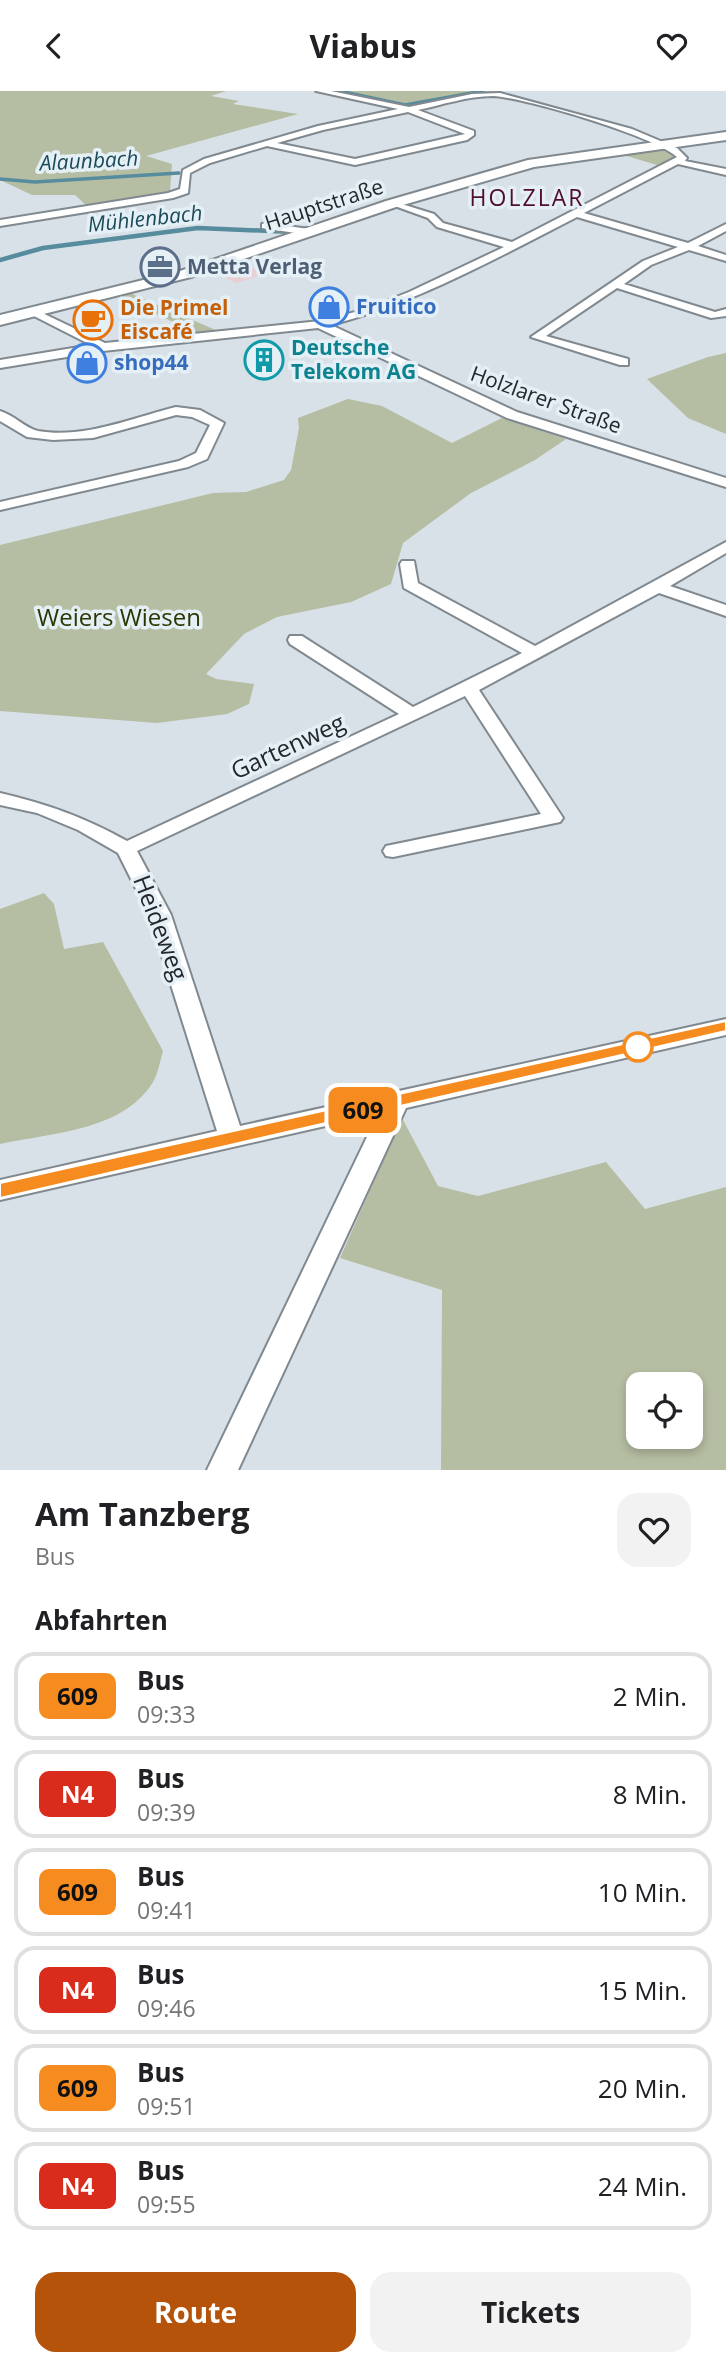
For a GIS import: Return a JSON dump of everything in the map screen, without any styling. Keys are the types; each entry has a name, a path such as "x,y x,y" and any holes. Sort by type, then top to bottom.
{"main road":[{"name":"Hauptstraße","path":"0,320 185,274 395,203 543,161 726,136"}],"street":[{"path":"266,143 355,163 464,138 471,133 408,109 320,91"},
{"path":"0,223 179,193 185,191 186,172 194,166 266,143 449,100 512,91"},
{"path":"0,364 103,347 320,324 401,299 578,214 683,158 682,154 664,144 600,121 497,94"},
{"path":"679,162 726,172"},
{"path":"395,203 431,216 440,225 513,246"},
{"path":"10,213 19,220"},
{"path":"578,214 726,258"},
{"path":"266,226 309,232"},
{"path":"624,362 537,337 647,264 705,240 726,227"},
{"path":"617,285 715,316 726,312"},
{"path":"689,308 709,301 726,306"},
{"path":"36,313 103,347"},
{"name":"Holzlarer Straße","path":"320,324 512,415 726,483"},
{"path":"0,415 7,426 32,434 74,436 93,434 176,411 195,413 217,423 202,456 183,464 0,506"},
{"name":"Gartenweg","path":"127,849 469,688 658,587 726,547"},
{"path":"408,564 410,586 533,652"},
{"path":"658,587 726,611"},
{"path":"296,640 413,715"},
{"path":"393,851 552,818 469,688"},
{"name":"Heideweg","path":"0,799 43,809 85,825 127,849 160,915 232,1139"},
{"path":"0,1190 726,1027"},
{"path":"222,1470 396,1103"}],"shaded area":[{"path":"236,263 267,273 237,283 208,271"}],"green space":[{"path":"0,91 226,91 211,96 239,101 233,104 298,114 146,156 172,164 170,191 86,205 75,195 32,195 0,180"},
{"path":"343,91 503,91 406,107 333,94"},
{"path":"667,149 675,156 660,166 617,153"},
{"path":"130,293 218,331 197,333 117,296"},
{"path":"726,353 726,434 688,418 647,379 708,357"},
{"name":"Weiers Wiesen","path":"348,399 382,406 452,443 502,418 566,439 535,460 471,493 403,543 391,584 351,602 277,617 244,634 206,674 216,679 254,684 249,704 227,714 157,723 0,711 0,545 213,493 246,492 284,480 291,470 299,428 298,418"},
{"path":"44,893 54,904 64,949 103,942 163,1051 153,1082 140,1098 124,1111 84,1127 0,1144 0,909"},
{"path":"402,1118 438,1186 478,1196 606,1162 645,1209 726,1187 726,1470 441,1470 442,1290 340,1258"}],"waterway":[{"name":"Alaunbach","path":"344,92 405,105 483,91"},
{"name":"Alaunbach","path":"0,179 35,182 179,173"},
{"name":"Mühlenbach","path":"0,260 43,248 198,228 294,232"}],"bus line":[{"name":"609","path":"0,1190 726,1027"}],"place":[{"name":"Metta Verlag","path":"160,267"},
{"name":"Fruitico","path":"329,307"},
{"name":"Die Primel Eiscafé","path":"93,320"},
{"name":"Deutsche Telekom AG","path":"264,360"},
{"name":"shop44","path":"87,363"}],"district":[{"name":"HOLZLAR","path":"527,198"}]}
